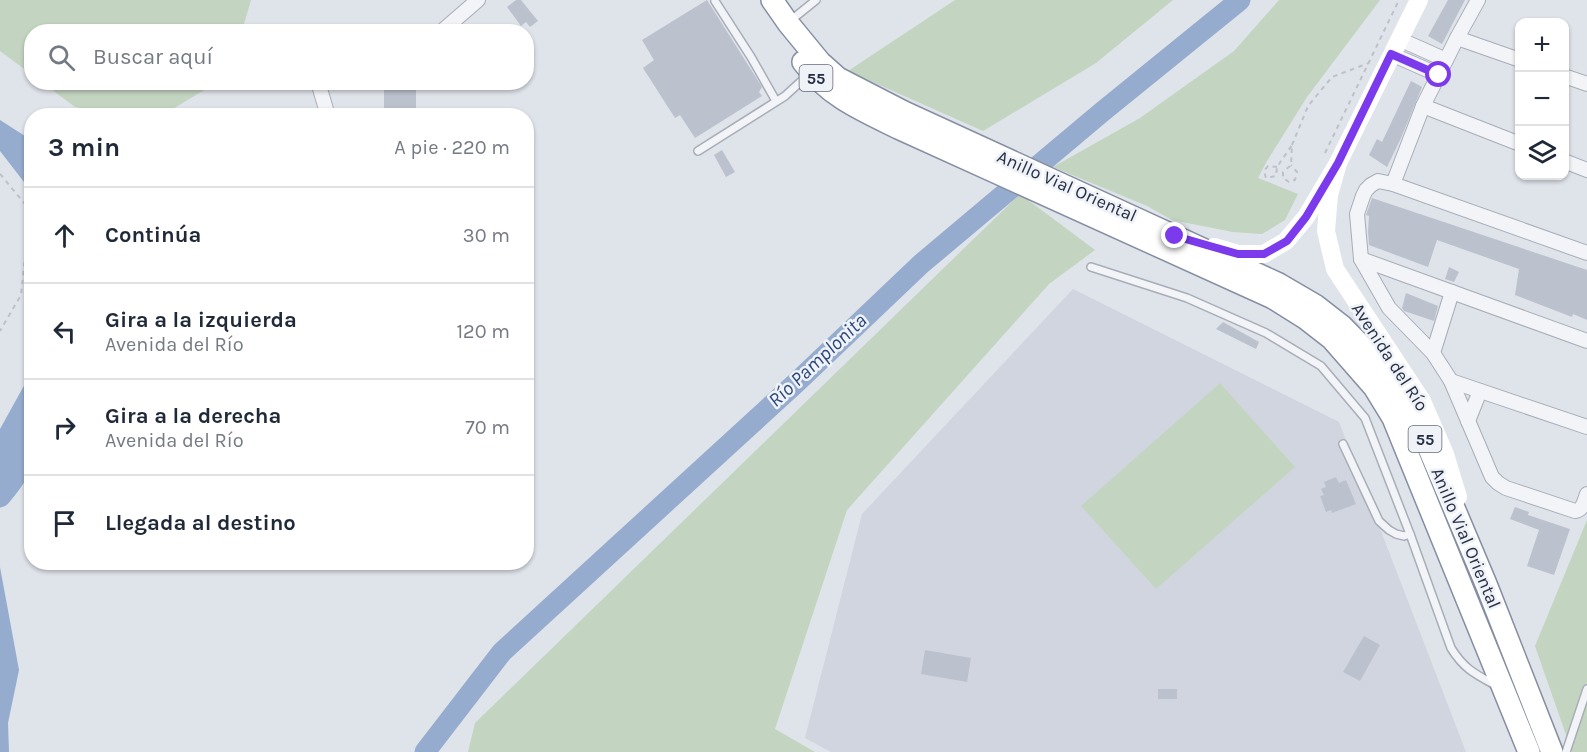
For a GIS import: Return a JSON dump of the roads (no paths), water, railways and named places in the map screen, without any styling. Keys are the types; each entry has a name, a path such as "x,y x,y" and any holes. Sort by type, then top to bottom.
{"highway":[{"name":"Anillo Vial Oriental","path":"758,0 811,73 828,90 848,103 901,120 1169,239 1279,284 1315,305 1342,326 1384,370 1409,408 1427,444 1486,584 1552,752"},
{"name":"Anillo Vial Oriental","path":"772,0 820,62 838,78 901,120"},
{"name":"Anillo Vial Oriental","path":"1169,239 1305,318 1332,339 1374,387 1393,418 1408,452 1529,752"}],"main road":[{"name":"Avenida del Río","path":"1169,239 1238,254 1264,254 1287,241 1306,217 1331,158 1419,0"},
{"name":"Avenida del Río","path":"1331,158 1326,231 1335,269 1422,401 1445,454 1486,584"}],"street":[{"path":"450,24 478,0"},
{"path":"1393,184 1423,106 1478,0"},
{"path":"1457,38 1515,58"},
{"path":"1395,46 1446,60"},
{"path":"1395,46 1439,75"},
{"path":"1569,78 1587,84"},
{"path":"320,90 326,108"},
{"path":"1423,106 1515,142"},
{"path":"1569,163 1587,170"},
{"path":"1587,253 1393,184 1378,181 1366,190 1357,214 1361,259 1389,308 1433,353 1451,381 1492,477 1506,488 1575,511 1580,510 1587,494"},
{"path":"1361,259 1587,341"},
{"path":"1433,353 1452,292"},
{"path":"1451,381 1587,428"},
{"path":"1468,421 1480,391"}],"lane":[{"path":"788,23 816,0"},
{"path":"715,1 776,101"},
{"path":"698,151 785,96 811,73"},
{"path":"1091,267 1187,298 1266,333 1321,366 1365,418 1451,648 1458,660 1469,671 1504,690"},
{"path":"1343,444 1379,521 1396,534 1404,536 1410,534"},
{"path":"1566,752 1587,689"}],"water":[{"path":"0,120 24,135 24,182 0,151"},
{"path":"24,386 24,456 0,502 0,429"},
{"path":"0,567 19,670 8,723 9,752 0,752"}],"waterway":[{"name":"Río Pamplonita","path":"425,752 502,652 797,382 921,264 1240,0"},
{"path":"0,497 24,461"}]}
